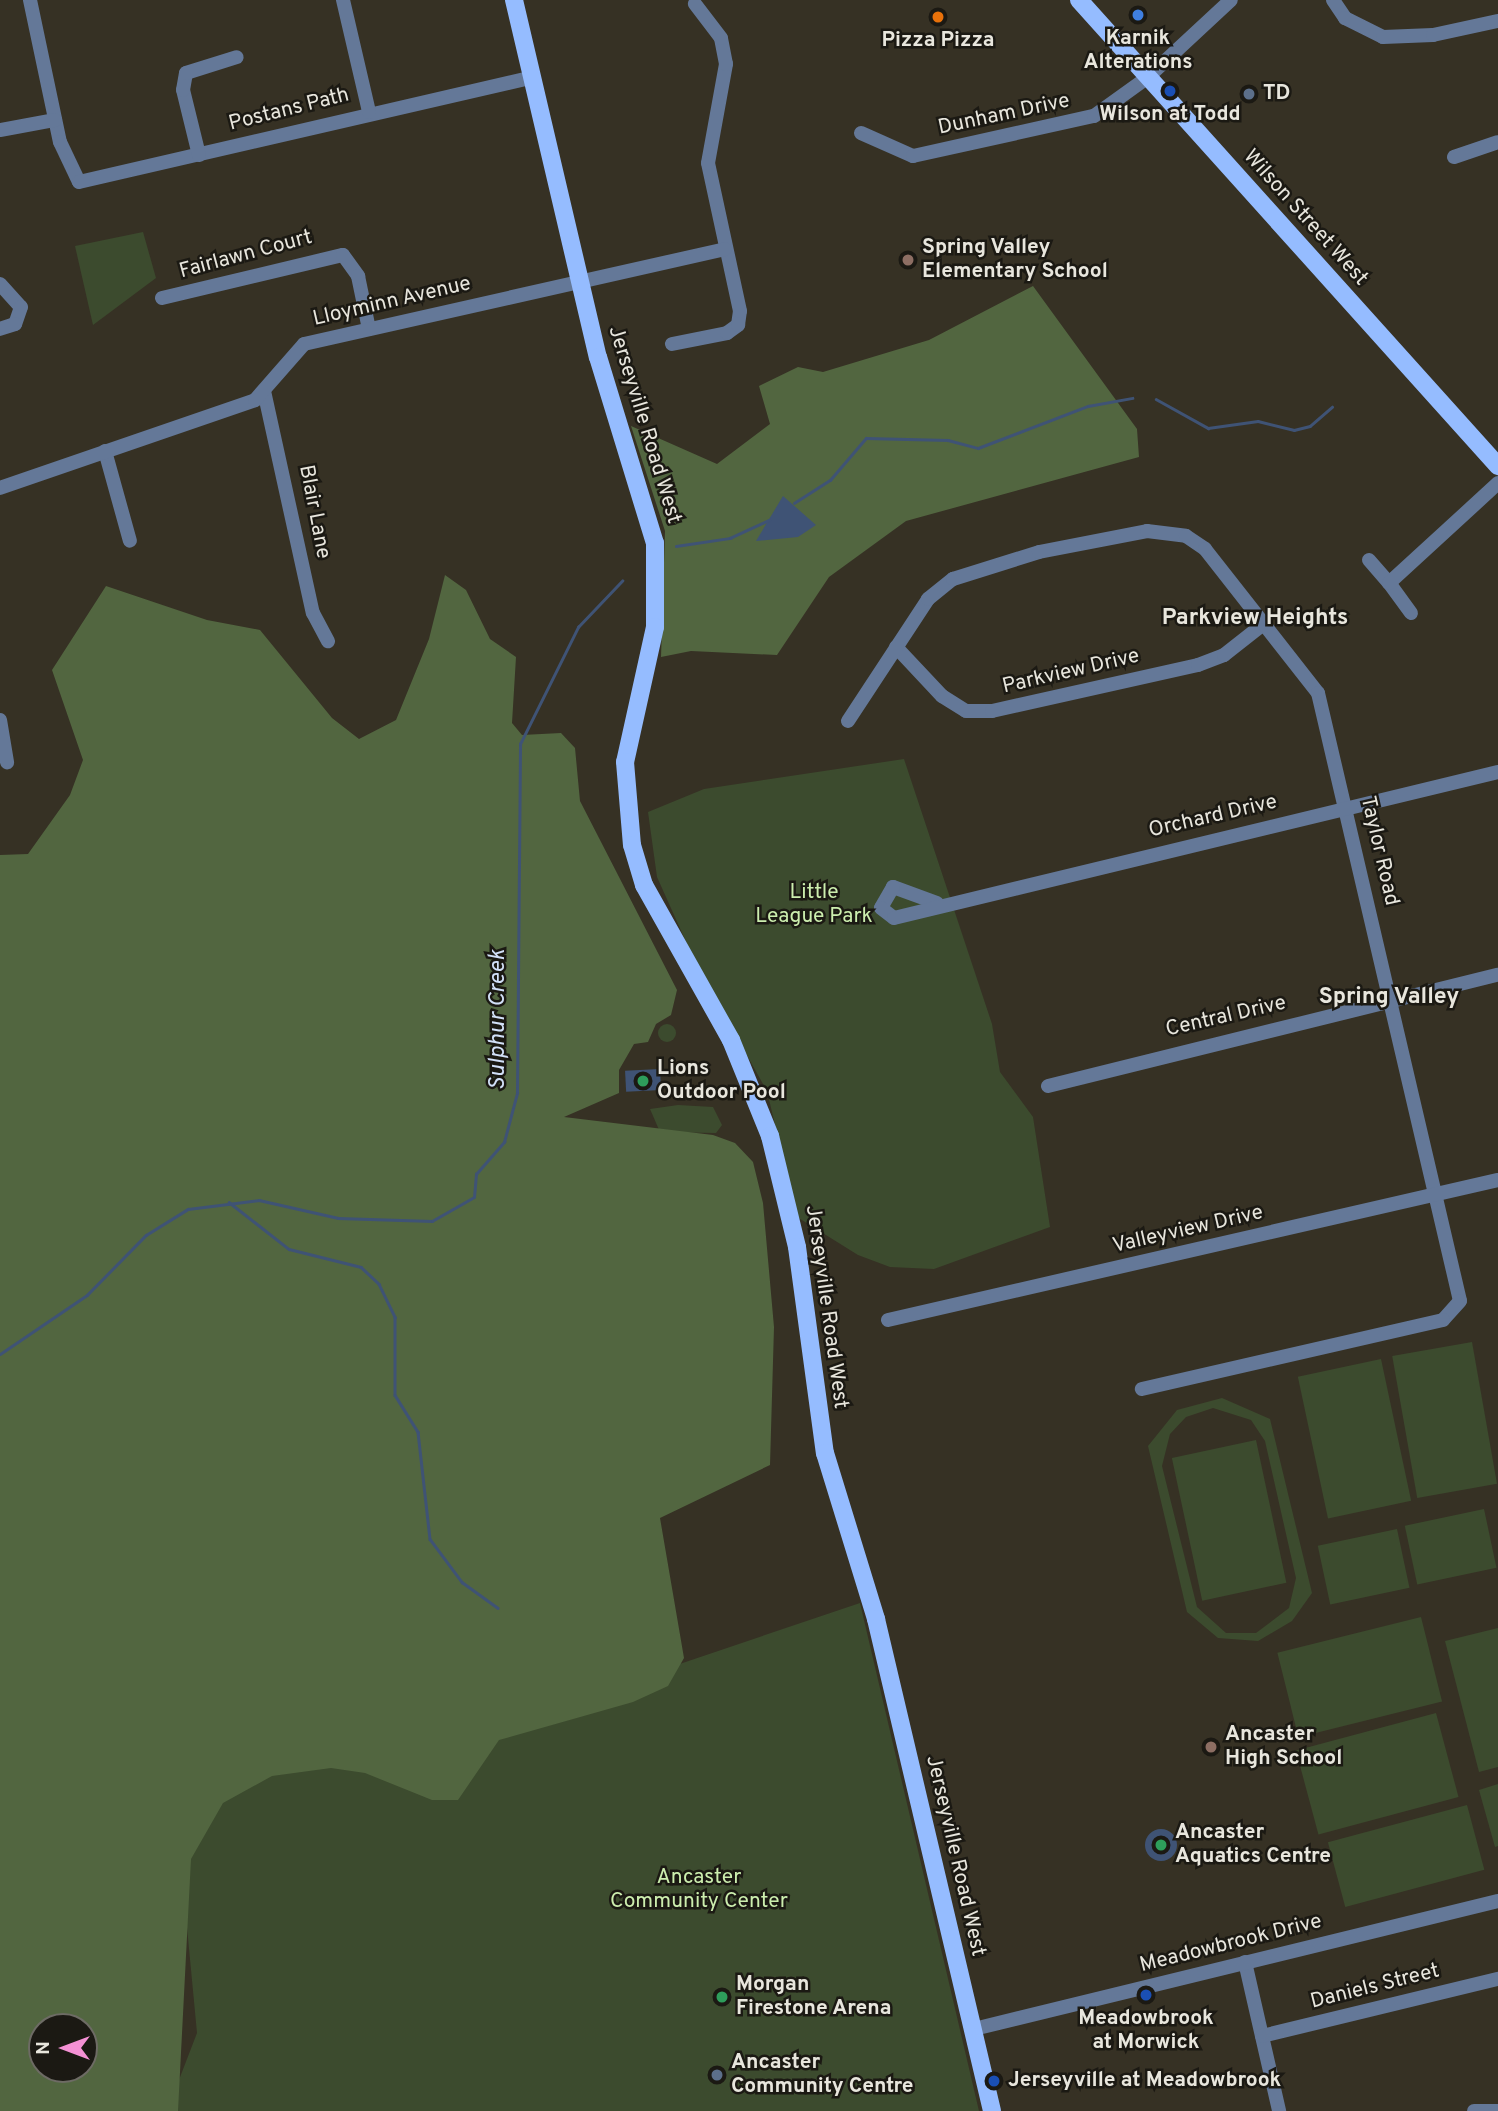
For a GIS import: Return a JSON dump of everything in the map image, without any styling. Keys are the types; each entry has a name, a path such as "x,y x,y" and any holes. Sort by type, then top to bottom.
{"main road":[{"name":"Jerseyville Road West","path":"514,0 580,280 655,543 655,627 625,762 632,845 644,885 731,1040 770,1136 797,1247 825,1453 876,1619 992,2111"},
{"name":"Wilson Street West","path":"1079,0 1498,466"}],"street":[{"path":"0,130 55,120 30,0"},
{"path":"343,0 369,111"},
{"name":"Dunham Drive","path":"861,133 904,155 920,154 1094,116 1148,77 1231,0"},
{"path":"1333,0 1345,18 1383,37 1433,35 1498,21"},
{"path":"672,344 716,337 738,325 708,163 726,64 721,38 695,4"},
{"path":"199,155 183,90 186,73 237,57"},
{"name":"Postans Path","path":"55,120 66,164 79,182 199,155 369,111 531,78"},
{"path":"1454,157 1498,142"},
{"name":"Lloyminn Avenue","path":"0,488 204,420 264,391 304,344 724,248"},
{"name":"Fairlawn Court","path":"162,298 343,255 358,276 369,330"},
{"path":"0,284 21,307 15,324 0,329"},
{"name":"Blair Lane","path":"264,391 313,613 328,641"},
{"path":"105,451 130,541"},
{"path":"1389,583 1498,483"},
{"name":"Taylor Road","path":"848,721 928,599 953,579 1039,552 1147,531 1186,536 1205,549 1266,622 1318,693 1439,1194 1460,1301 1443,1320 1142,1390"},
{"path":"1369,560 1411,613"},
{"name":"Parkview Drive","path":"896,647 942,696 966,711 992,711 1198,665 1224,656 1266,622"},
{"path":"0,720 7,762"},
{"name":"Orchard Drive","path":"937,903 1498,772"},
{"name":"Central Drive","path":"1048,1086 1498,975"},
{"name":"Valleyview Drive","path":"888,1321 1498,1180"},
{"name":"Meadowbrook Drive","path":"974,2029 1498,1901"},
{"path":"1245,1962 1279,2111"},
{"name":"Daniels Street","path":"1262,2036 1498,1979"},
{"path":"1474,2111 1498,2111"}],"green space":[{"path":"143,232 156,278 93,325 75,246"},
{"path":"1033,286 1137,429 1139,457 906,521 829,577 777,655 691,651 661,657 665,531 631,426 717,464 770,424 759,386 798,367 823,372 929,340"},
{"path":"445,575 466,590 490,639 516,657 512,723 522,735 561,733 575,748 580,801 677,990 671,1015 656,1024 648,1042 634,1044 619,1070 619,1093 564,1117 713,1135 735,1143 753,1162 763,1203 774,1327 770,1465 660,1518 684,1658 668,1686 633,1702 499,1740 458,1800 432,1800 365,1773 331,1768 272,1776 223,1803 191,1859 178,2111 0,2111 0,855 28,854 70,795 83,760 52,670 106,586 207,620 260,630 332,718 359,739 396,720 429,639"},
{"name":"Little League Park","path":"904,759 992,1024 1000,1072 1033,1117 1050,1227 934,1269 890,1267 858,1255 797,1217 767,1091 696,964 657,877 648,812 704,789"},
{"path":"667,1024 673,1027 676,1033 673,1039 667,1042 661,1039 658,1033 661,1027"},
{"path":"678,1105 713,1107 722,1125 716,1133 660,1132 650,1109"},
{"path":"1472,1342 1497,1484 1417,1498 1392,1356"},
{"path":"1381,1359 1411,1501 1328,1519 1298,1377"},
{"path":"1222,1398 1270,1419 1312,1593 1292,1621 1258,1641 1218,1638 1187,1612 1148,1446 1177,1410","holes":["1213,1408 1251,1420 1265,1441 1296,1578 1289,1608 1256,1633 1226,1633 1197,1607 1162,1466 1170,1434 1186,1417"]},
{"path":"1256,1440 1286,1583 1202,1601 1172,1458"},
{"path":"1484,1509 1496,1568 1417,1585 1405,1526"},
{"path":"1397,1529 1409,1588 1330,1605 1318,1546"},
{"name":"Ancaster Community Center","path":"860,1603 979,2111 167,2111 197,2033 174,1790 502,1724"},
{"path":"1421,1617 1442,1701 1298,1737 1277,1653"},
{"path":"1498,1628 1498,1767 1479,1772 1445,1641"},
{"path":"1436,1713 1459,1797 1318,1835 1296,1751"},
{"path":"1498,1784 1498,1846 1495,1847 1479,1790"},
{"path":"1467,1805 1484,1870 1345,1907 1328,1842"}],"water":[{"path":"783,496 816,525 798,537 756,541"},
{"name":"Lions Outdoor Pool","path":"660,1069 661,1090 626,1092 625,1071"},
{"name":"Ancaster Aquatics Centre","path":"1161,1829 1172,1834 1177,1845 1172,1856 1161,1861 1150,1856 1145,1845 1150,1834"}],"waterway":[{"path":"794,503 830,480 866,438 948,440 978,448 1088,406 1132,398"},
{"path":"1156,399 1208,428 1258,421 1294,430 1310,426 1332,407"},
{"name":"Sulphur Creek","path":"676,546 730,538 769,520"},
{"name":"Sulphur Creek","path":"0,1354 87,1295 146,1235 188,1209 259,1200 338,1218 432,1221 474,1197 476,1174 504,1142 517,1093 520,744 578,627 622,581"},
{"path":"229,1202 289,1249 361,1267 379,1284 395,1317 395,1395 418,1432 430,1539 462,1582 498,1608"}],"place":[{"name":"Karnik Alterations","path":"1138,15"},
{"name":"Pizza Pizza","path":"938,17"},
{"name":"Wilson at Todd","path":"1170,91"},
{"name":"TD","path":"1249,94"},
{"name":"Spring Valley Elementary School","path":"908,260"},
{"name":"Lions Outdoor Pool","path":"643,1081"},
{"name":"Ancaster High School","path":"1211,1747"},
{"name":"Ancaster Aquatics Centre","path":"1161,1845"},
{"name":"Meadowbrook at Morwick","path":"1146,1995"},
{"name":"Morgan Firestone Arena","path":"722,1997"},
{"name":"Ancaster Community Centre","path":"717,2075"},
{"name":"Jerseyville at Meadowbrook","path":"994,2081"}],"district":[{"name":"Parkview Heights","path":"1255,619"},
{"name":"Spring Valley","path":"1389,998"}]}
